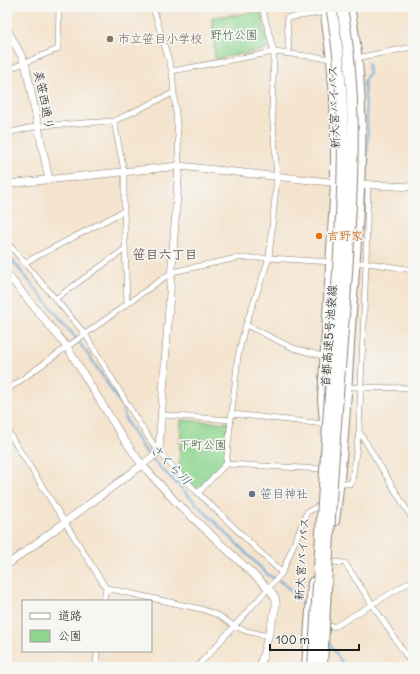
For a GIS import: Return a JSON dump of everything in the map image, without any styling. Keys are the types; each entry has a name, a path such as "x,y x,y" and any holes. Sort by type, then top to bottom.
{"highway":[{"path":"329,8 340,27 338,7"},
{"name":"首都高速5号池袋線","path":"322,667 334,448 344,324 353,165 352,96 342,7"},
{"path":"334,523 339,482 355,263 363,184 356,55 349,7"},
{"path":"325,424 323,399 336,183 336,123 332,57 328,24 329,8"},
{"name":"首都高速5号池袋線","path":"313,667 341,214 341,98 336,35 329,8"},
{"path":"328,24 334,34 341,36 348,33 351,21"},
{"path":"332,57 335,46 342,42 352,45 356,55"},
{"name":"新大宮バイパス","path":"342,50 347,163"},
{"name":"新大宮バイパス","path":"307,667 325,424 337,325 346,213 338,374 337,465 327,667"}],"street":[{"path":"7,70 58,49 59,7"},
{"path":"7,565 158,452 160,445 179,166 178,136 172,71 153,7"},
{"path":"198,494 226,464 238,356 246,325 269,258 277,177 272,110 274,52 262,7"},
{"path":"289,54 287,18 329,8"},
{"name":"美笹西通り","path":"7,29 24,63 49,180"},
{"path":"356,55 413,47"},
{"path":"172,71 274,52 332,57"},
{"path":"7,133 38,126 114,121 174,93"},
{"path":"114,121 124,171 127,304"},
{"path":"7,184 179,166 336,183 413,187"},
{"path":"339,482 350,484 352,481 359,431 366,264 363,184"},
{"path":"24,263 124,211"},
{"path":"7,242 55,299 82,336 158,452 198,494 280,574"},
{"path":"55,299 125,249"},
{"path":"7,390 172,272 237,258 269,258 332,262"},
{"path":"355,263 413,270"},
{"path":"7,274 67,347 121,435 176,502 271,585 277,602 260,667"},
{"path":"246,325 293,348 326,357"},
{"path":"346,387 413,388"},
{"path":"232,414 325,424"},
{"path":"162,415 231,420"},
{"path":"7,430 106,588 104,600"},
{"path":"359,431 413,520"},
{"path":"226,464 322,469"},
{"path":"197,667 280,574 307,512 319,506"},
{"path":"332,562 345,563 413,666"},
{"path":"328,631 413,580"},
{"path":"106,588 201,609 218,615 234,626 246,631 268,636"},
{"path":"96,667 97,652"}],"green space":[{"name":"野竹公園","path":"261,12 268,47 267,49 217,59 215,58 213,17"},
{"name":"下町公園","path":"181,420 229,423 225,463 197,491 179,472"}],"waterway":[{"path":"366,178 368,136 364,81 369,73 368,63"},
{"name":"さくら川","path":"7,254 90,357 122,406 129,426 142,447 150,456"},
{"name":"さくら川","path":"152,459 268,575 283,583 295,595 307,612"},
{"name":"さくら川","path":"328,641 345,667"}],"place":[{"name":"市立笹目小学校","path":"110,39"},
{"name":"吉野家","path":"319,236"},
{"name":"笹目神社","path":"252,494"}],"district":[{"name":"笹目六丁目","path":"165,254"}]}
